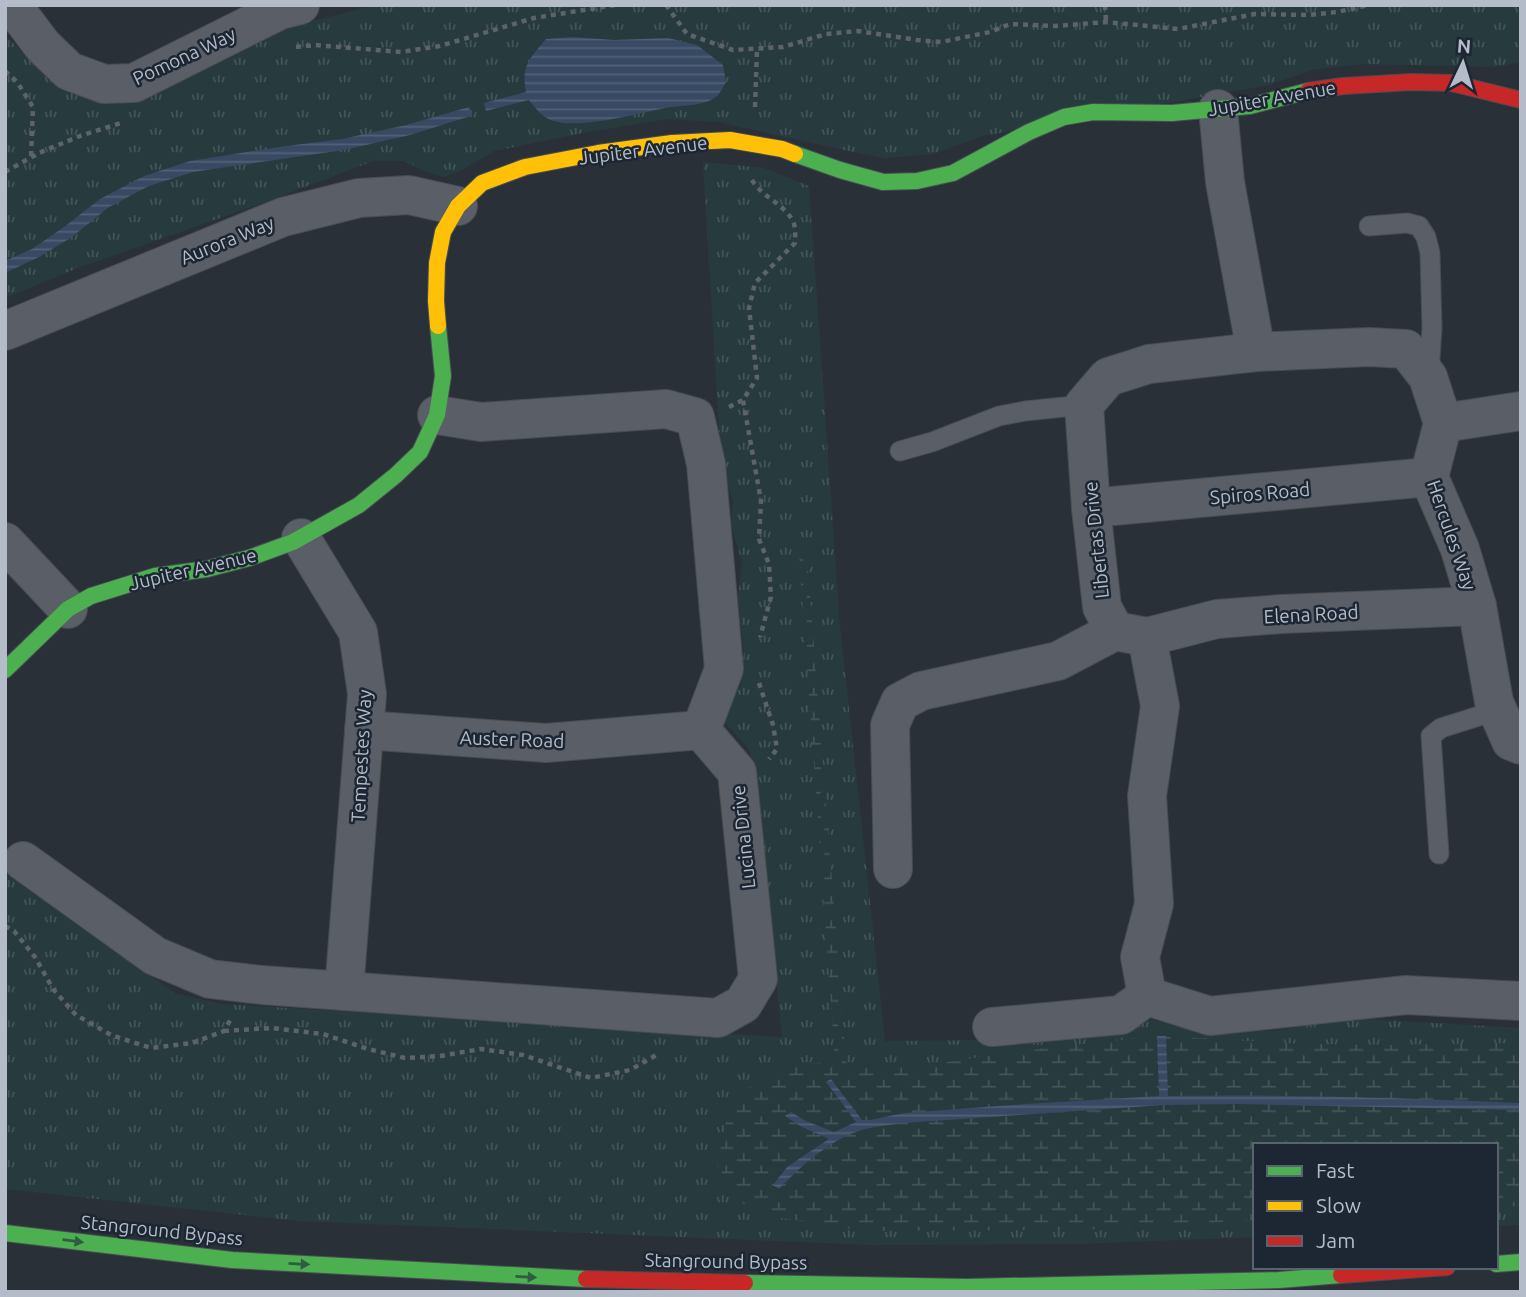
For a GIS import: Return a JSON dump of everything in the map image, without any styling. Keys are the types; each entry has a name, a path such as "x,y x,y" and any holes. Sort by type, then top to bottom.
{"street":[{"name":"Pomona Way","path":"12,5 43,46 69,71 104,84 134,83 280,10 300,5"},
{"name":"Jupiter Avenue","path":"5,670 68,608 91,596 155,576 207,569 293,542 359,505 420,452 437,415 443,376 436,301 437,263 443,232 458,206 482,183 525,167 598,153 672,143 730,140 782,149 883,182 917,181 953,173 1028,132 1064,117 1093,112 1172,113 1219,109 1250,106 1343,86 1411,82 1452,83 1521,100"},
{"name":"Jupiter Avenue","path":"1465,86 1521,84"},
{"path":"1219,109 1225,182 1256,352"},
{"name":"Aurora Way","path":"5,331 283,217 359,198 409,195 458,206"},
{"path":"1084,405 1108,377 1149,364 1256,352 1369,347 1406,349 1428,377 1443,423 1521,411"},
{"name":"Libertas Drive","path":"1084,405 1091,508 1102,607 1131,634 1160,706 1147,796 1154,904 1140,957 1147,996"},
{"path":"437,415 481,422 666,409 695,417 706,464 724,669 701,730"},
{"name":"Hercules Way","path":"1443,423 1429,477 1460,549 1476,606 1494,702 1511,741 1521,746"},
{"name":"Spiros Road","path":"1091,508 1429,477"},
{"name":"Tempestes Way","path":"302,538 358,632 367,694 344,990"},
{"path":"5,542 68,608"},
{"name":"Elena Road","path":"893,869 890,725 900,702 921,691 1058,662 1131,634 1217,619 1476,606"},
{"name":"Auster Road","path":"364,730 546,743 701,730"},
{"name":"Lucina Drive","path":"23,861 155,956 210,979 718,1018 743,1004 758,979 737,772 701,730"},
{"path":"992,1027 1121,1015 1147,996 1210,1016 1406,995 1521,1001"},
{"name":"Stanground Bypass","path":"5,1233 232,1260 585,1279 967,1287 1279,1280 1421,1269"},
{"path":"1498,1264 1521,1262"}],"lane":[{"path":"1369,226 1407,223 1419,226 1426,237 1430,253 1432,328 1428,377"},
{"path":"900,452 999,416 1084,405"},
{"path":"1439,854 1431,736 1441,728 1498,710"}],"path":[{"path":"290,47 315,45 401,51 440,46 534,18 615,5"},
{"path":"666,5 687,34 733,50 783,47 826,34 858,31 941,42 990,32 1010,24 1056,26 1106,22 1178,29 1255,14 1308,15 1369,5"},
{"path":"1105,5 1106,22"},
{"path":"757,48 754,144 748,173 757,189 776,202 794,222 795,243 755,283 749,308 757,378 743,400 761,501 759,539 769,564 771,597 758,641"},
{"path":"5,71 17,82 33,107 31,157"},
{"path":"5,172 80,135 127,121"},
{"path":"737,772 763,766 778,749 773,725 759,688 758,676"},
{"path":"5,926 14,931 35,957 53,989 76,1015 111,1035 151,1048 192,1043 224,1031 272,1028 323,1034 405,1058 440,1056 481,1049 523,1055 591,1078 630,1070 669,1047 682,1015"},
{"path":"224,1031 252,984"}],"green space":[{"path":"376,5 1521,5 1521,62 1494,67 1366,64 1315,69 1269,85 983,136 933,154 884,158 719,122 667,119 494,151 444,177 403,161 373,161 78,268 5,298 5,35 57,84 214,55 302,24"},
{"path":"703,162 764,168 809,186 840,626 885,1041 987,1040 1150,1020 1209,1031 1275,1031 1347,1018 1521,1028 1521,1225 1498,1226 1498,1143 1253,1143 1253,1237 1079,1244 870,1245 299,1221 5,1189 5,865 174,993 221,1004 782,1037 755,782 749,749 726,724 724,705 740,688 744,652 738,599 742,562 731,524 733,501 721,461"},
{"path":"799,554 807,556 846,1063 869,1069 921,1066 1020,1051 1157,1036 1302,1044 1521,1043 1521,1206 1498,1207 1498,1143 1253,1143 1253,1220 1077,1230 864,1231 776,1217 739,1202 717,1164 726,1123 747,1089 782,1067 835,1061"}],"water":[{"path":"573,37 614,40 668,38 697,45 723,65 726,82 718,95 706,102 593,122 565,123 549,120 529,100 486,111 484,103 526,92 528,63 546,39"},
{"path":"469,107 471,116 410,135 344,150 193,172 149,186 109,207 72,237 39,257 5,273 5,261 32,249 100,199 144,176 190,161 342,139"},
{"path":"1157,1036 1166,1036 1168,1096 1300,1096 1477,1101 1521,1103 1521,1110 1164,1105 904,1123 853,1133 829,1146 779,1189 773,1185 787,1167 829,1139 785,1116 791,1112 834,1132 856,1122 826,1082 831,1079 862,1120 904,1113 1159,1096"}],"traffic: fast":[{"path":"795,154 883,182 917,181 953,173 1029,132 1064,117 1093,112 1172,113 1250,106 1308,91"},
{"path":"5,670 68,609 91,596 155,576 207,569 249,558 293,542 359,505 420,452 437,415 443,376 438,326"},
{"path":"5,1233 232,1260 586,1279"},
{"path":"1498,1264 1521,1262"},
{"path":"745,1283 967,1287 1279,1280 1341,1275"}],"traffic: slow":[{"path":"438,326 437,263 443,232 458,206 482,183 525,167 672,143 730,140 782,149 795,154"}],"traffic: jam":[{"path":"1308,91 1411,82 1452,83 1521,100"},
{"path":"1341,1275 1420,1269"},
{"path":"586,1279 745,1283"}]}
